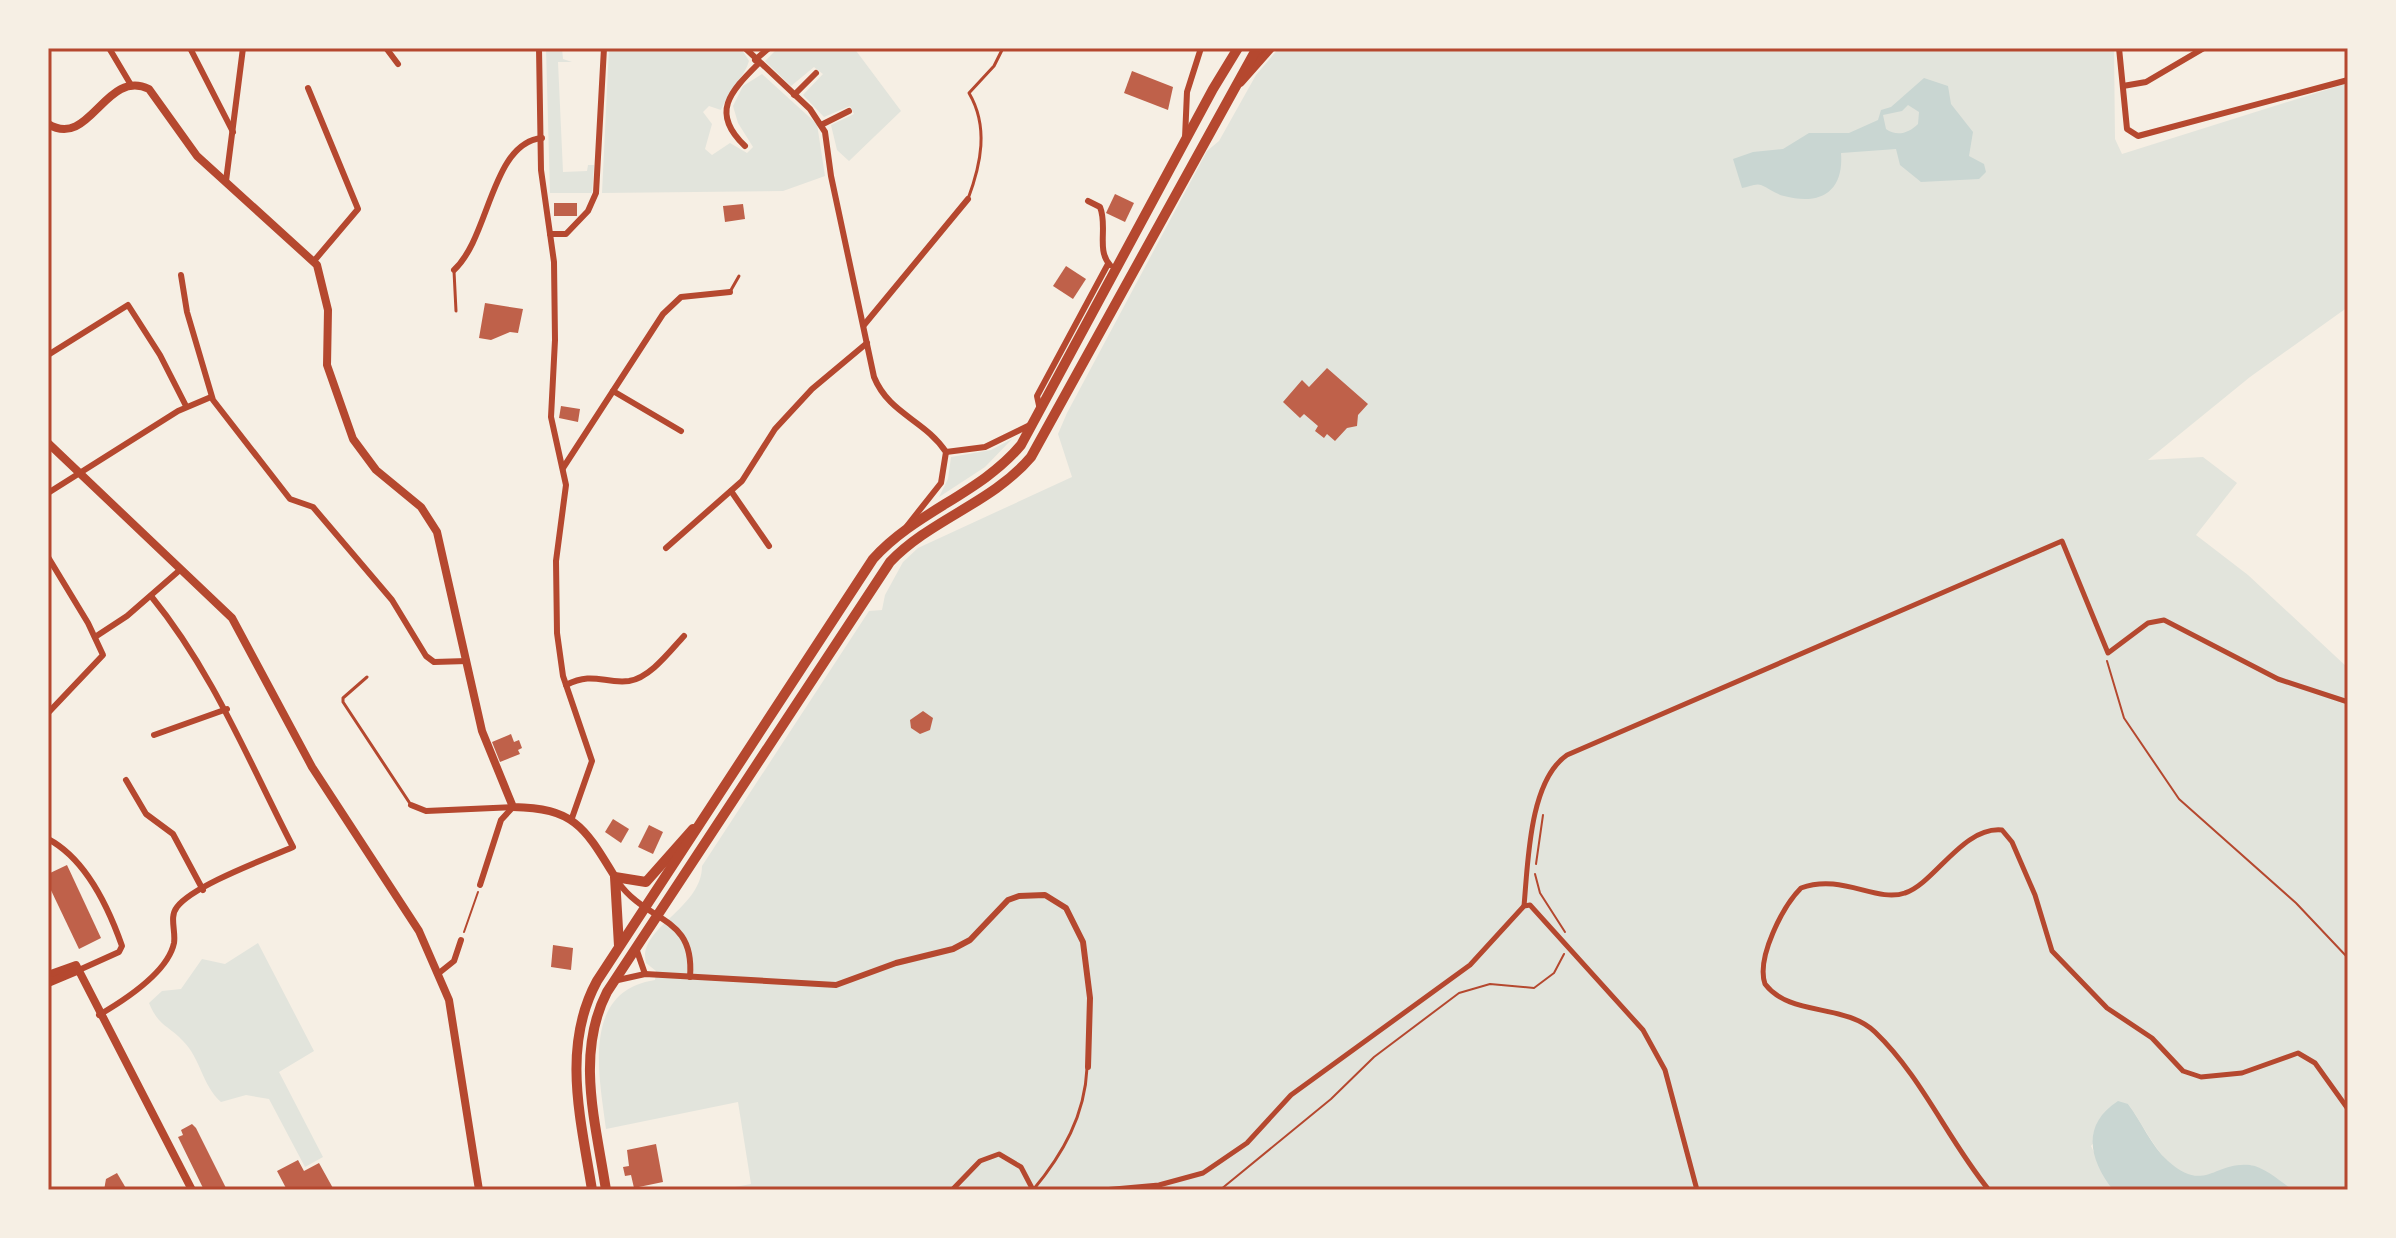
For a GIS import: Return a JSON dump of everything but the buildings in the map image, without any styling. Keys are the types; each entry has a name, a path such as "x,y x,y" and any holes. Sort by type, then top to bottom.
{"main road":[{"path":"592,1190 576,1077 577,1040 588,999 861,576 886,544 906,528 991,476 1021,445 1039,417 1112,266 1185,145 1238,48"},
{"path":"606,1190 589,1057 595,1022 613,983 890,562 917,538 996,490 1031,457 1257,48"},
{"path":"1228,96 1270,48"},
{"path":"619,948 615,877 646,882 681,839 700,823"}],"street":[{"path":"109,48 131,85"},
{"path":"190,48 233,132"},
{"path":"226,181 243,48"},
{"path":"386,48 398,64"},
{"path":"539,48 541,170 550,234 555,332 551,417 566,485 558,535 557,644 566,685 592,761 572,818"},
{"path":"550,234 566,234 594,202 604,48"},
{"path":"745,48 756,62 794,95 825,132 831,176 874,377 884,398 896,411 931,432 946,452 941,483 906,528"},
{"path":"745,146 728,127 726,110 734,90 769,48"},
{"path":"1185,145 1187,92 1201,48"},
{"path":"2119,48 2127,129 2138,136 2348,80"},
{"path":"2123,86 2146,82 2204,48"},
{"path":"794,95 816,73"},
{"path":"48,124 62,130 74,129 104,102 131,85 149,89 183,140 314,261 325,286 330,334 326,360 339,405 367,461 421,507 437,532 482,731 513,807"},
{"path":"308,88 358,209 314,261"},
{"path":"821,125 849,111"},
{"path":"454,270 474,247 508,160 529,139 542,138"},
{"path":"864,325 968,199"},
{"path":"1088,201 1100,207 1103,214 1103,250 1112,266"},
{"path":"181,275 187,312 211,397 290,499 313,507 392,600 430,660 467,661"},
{"path":"563,468 673,304 689,295 730,292"},
{"path":"48,355 128,305 160,355 186,406"},
{"path":"666,548 731,491 775,429 803,399 867,343"},
{"path":"613,391 681,431"},
{"path":"48,493 186,406 211,397"},
{"path":"946,452 985,447 1039,417"},
{"path":"48,443 232,618 312,767 398,897 439,973 449,1000 461,1059 479,1190"},
{"path":"731,491 769,546"},
{"path":"1103,1190 1161,1184 1203,1173 1247,1143 1291,1095 1470,965 1524,906 1541,792 1551,770 1567,755 2063,539 2108,653 2148,623 2164,620 2278,679 2348,702"},
{"path":"48,557 95,637 101,658 48,713"},
{"path":"95,637 151,596 181,569"},
{"path":"99,1015 135,992 166,959 173,945 175,910 203,890 293,847 227,709 192,650 151,596"},
{"path":"566,685 591,676 632,681 647,672 684,636"},
{"path":"154,735 227,709"},
{"path":"126,780 148,816 173,834 203,890"},
{"path":"411,805 426,811 513,807 554,812 572,818 587,832 627,895 683,936 690,948 690,977"},
{"path":"480,885 500,824 513,807"},
{"path":"1989,1190 1967,1163 1917,1083 1874,1031 1845,1015 1787,1000 1765,984 1763,964 1770,944 1801,888 1835,883 1886,894 1905,894 1950,854 1992,830 2002,830 2012,842 2035,895 2052,951 2107,1008 2152,1038 2183,1071 2201,1077 2242,1073 2298,1053 2315,1063 2348,1109"},
{"path":"48,839 69,851 82,866 121,944 119,952 48,983"},
{"path":"613,983 626,976 645,974 836,985 896,963 953,949 970,940 1008,900 1019,896 1045,895 1058,899 1066,908 1083,942 1090,998 1088,1067"},
{"path":"1524,906 1537,909 1643,1030 1665,1070 1697,1190"},
{"path":"439,973 454,961 461,940"},
{"path":"636,947 645,974"},
{"path":"48,975 75,969"},
{"path":"75,969 192,1190"},
{"path":"952,1190 980,1161 999,1154 1019,1165 1033,1190"}],"lane":[{"path":"968,199 982,144 980,123 969,93 994,66 1003,48"},
{"path":"454,270 456,311"},
{"path":"730,292 739,276"},
{"path":"367,677 343,698 343,702 411,805"},
{"path":"1033,1190 1074,1126 1085,1094 1088,1067"}],"path":[{"path":"2105,657 2124,718 2179,799 2304,910 2348,958"},
{"path":"1220,1190 1331,1099 1374,1057 1447,1001 1480,985 1534,988 1559,967 1565,932 1540,893 1535,875 1543,813"},
{"path":"461,940 480,885"}],"shaded area":[{"path":"546,48 562,48 563,59 572,62 558,62 563,172 587,171 588,165 594,165 592,193 550,193"},
{"path":"609,48 741,48 749,61 744,72 721,110 709,106 703,112 712,124 705,149 712,155 730,143 747,153 753,147 738,123 733,106 743,86 762,74 817,124 825,176 783,191 602,193"},
{"path":"778,48 854,48 901,111 849,161 837,150 831,125 854,114 850,106 824,117 803,95 823,74 814,67 791,86 765,61"},
{"path":"1279,48 2114,48 2115,139 2122,154 2348,83 2348,307 2250,377 2148,460 2203,457 2237,483 2196,535 2248,575 2348,668 2348,1190 2293,1190 2251,1165 2208,1178 2189,1176 2167,1161 2128,1104 2091,1146 2113,1190 719,1190 751,1184 738,1102 606,1129 600,1084 600,1038 605,1018 615,1000 631,987 655,980 656,971 646,963 646,951 651,939 692,894 702,866 869,611 882,610 885,595 903,562 918,548 1072,477 1058,434 1067,413 1207,151 1219,141 1256,75"},
{"path":"1924,78 1948,86 1951,104 1973,132 1969,156 1984,164 1986,172 1979,179 1921,182 1900,165 1896,149 1841,153 1839,177 1828,192 1819,197 1797,199 1759,185 1742,188 1733,159 1753,152 1783,149 1809,133 1849,133 1878,120 1881,110 1891,107","holes":["1908,105 1919,112 1918,124 1911,130 1899,133 1886,129 1883,115 1902,111"]},
{"path":"1012,439 985,467 939,497 948,479 951,457 991,450"},
{"path":"258,943 314,1051 279,1072 323,1157 305,1167 269,1099 246,1095 221,1102 189,1048 160,1021 149,1003 162,991 181,989 202,959 225,964"},
{"path":"2118,1101 2128,1104 2157,1148 2180,1170 2201,1176 2238,1165 2256,1166 2293,1190 2113,1190 2098,1166 2093,1143 2098,1121"}]}
